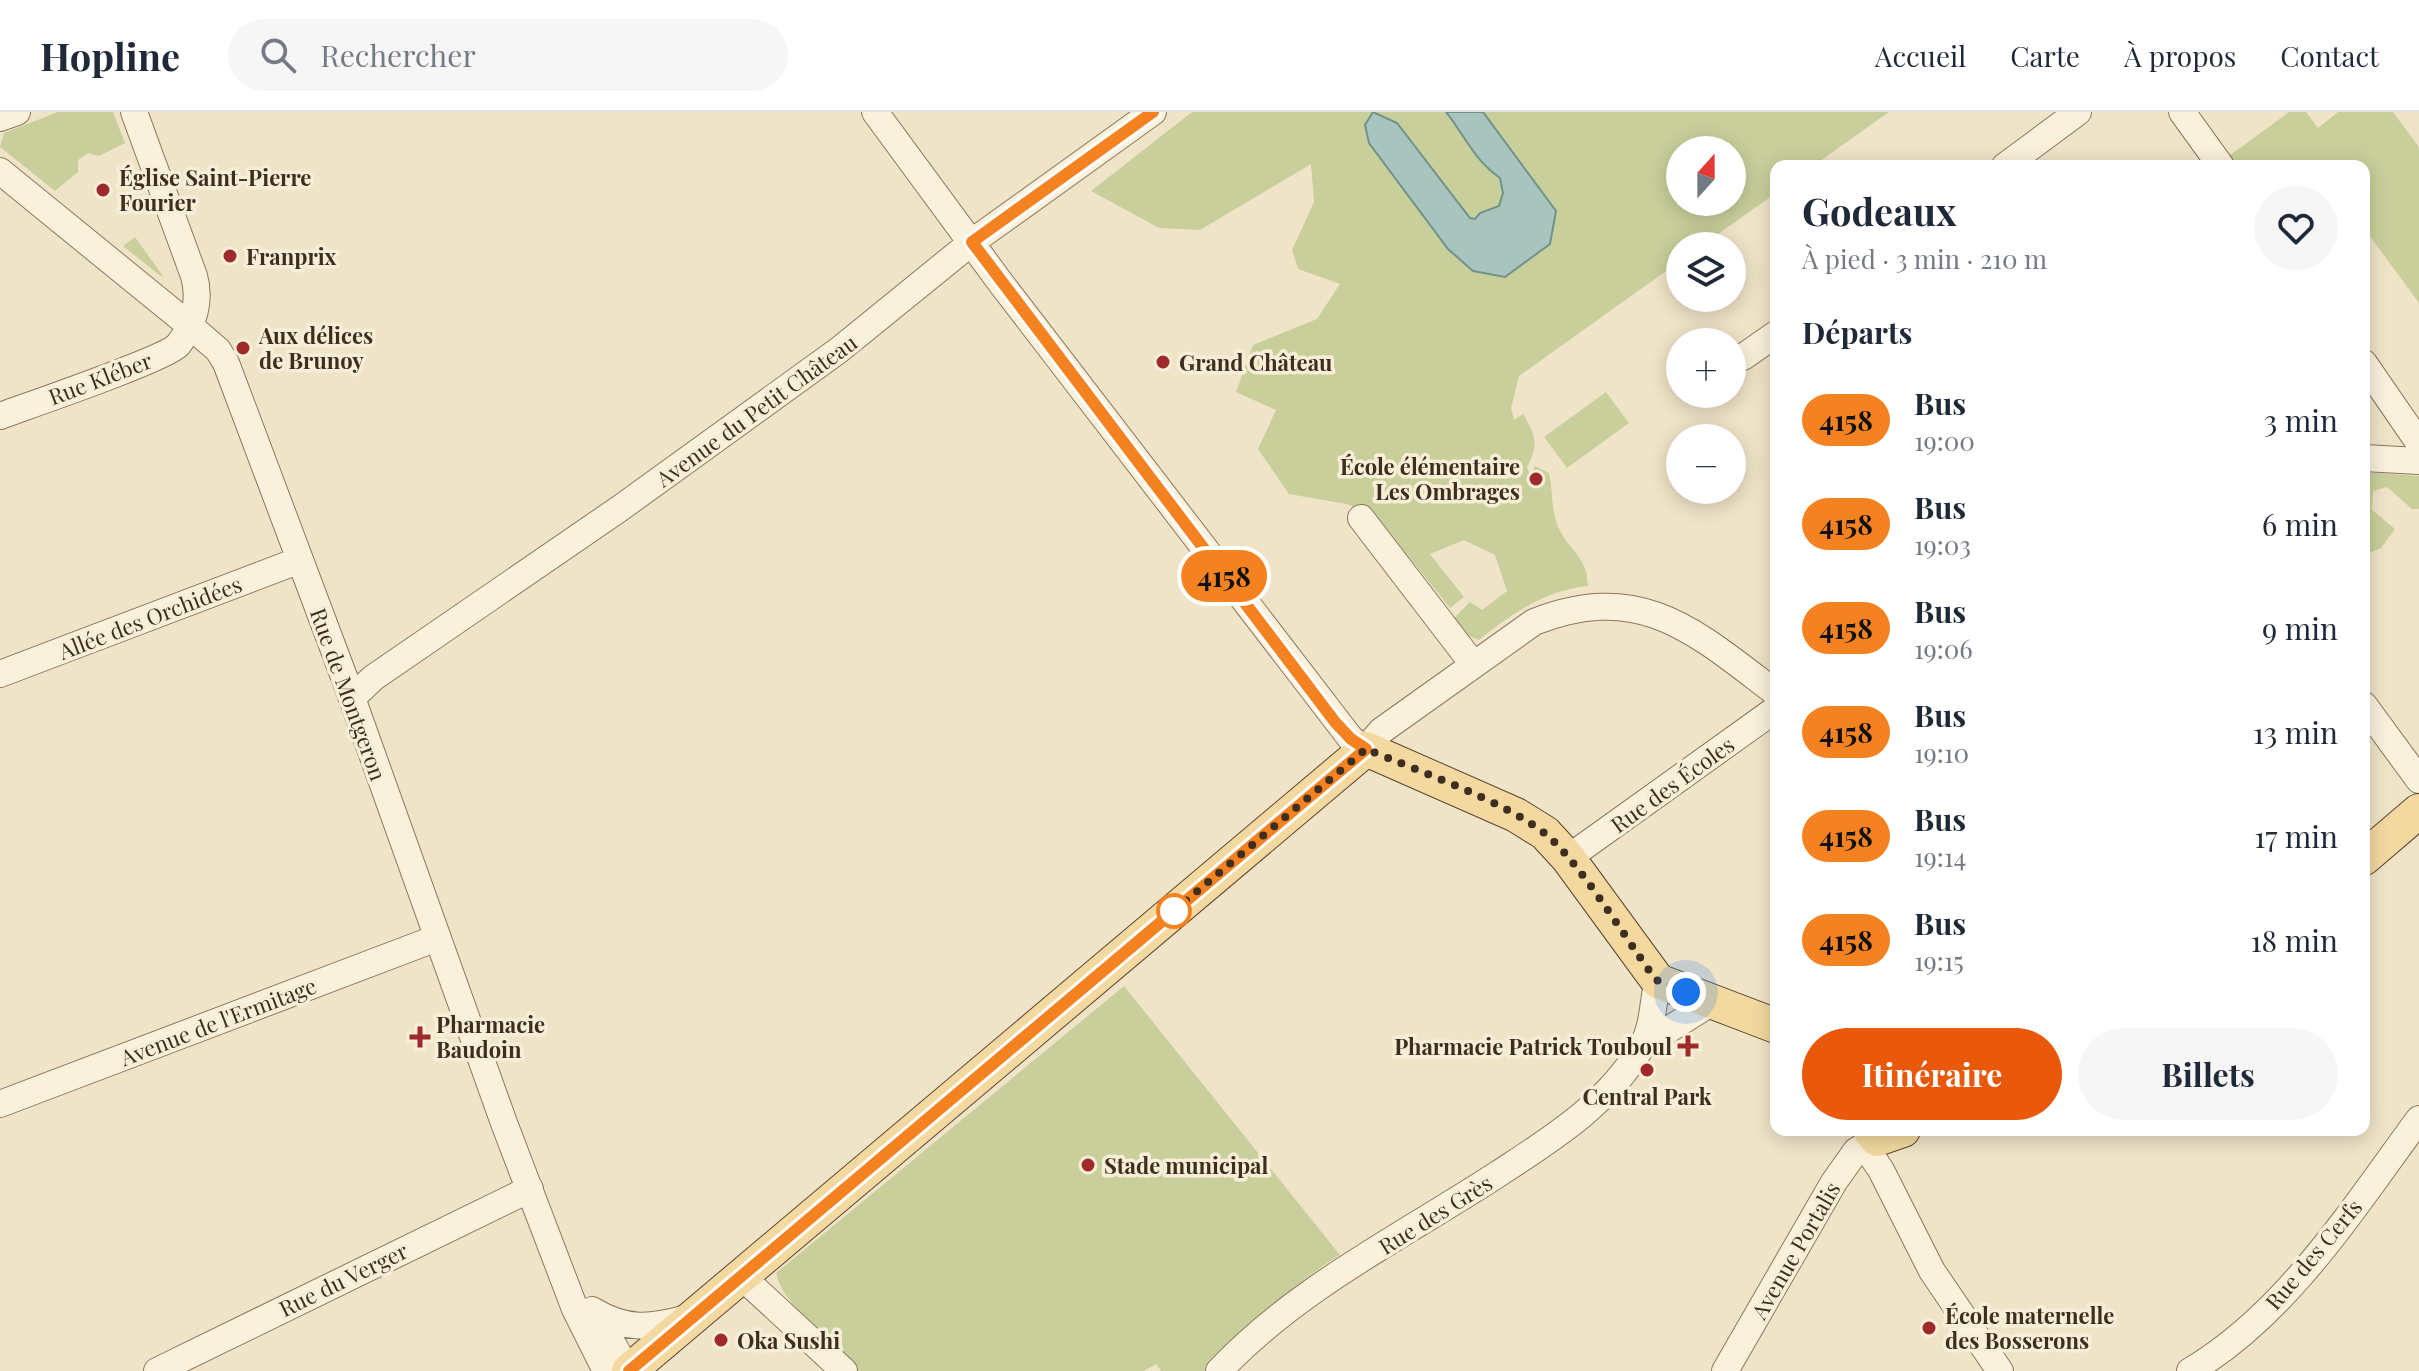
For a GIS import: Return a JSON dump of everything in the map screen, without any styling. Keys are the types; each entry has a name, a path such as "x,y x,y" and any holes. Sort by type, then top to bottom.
{"main road":[{"path":"629,1371 1366,749 1516,815 1545,833 1568,858 1658,981 1770,1024"},
{"path":"2370,853 2419,811"}],"street":[{"path":"0,118 17,112"},
{"path":"134,112 198,289 198,303 189,325"},
{"path":"875,112 1335,722 1366,749 1381,731 1473,664 1534,622 1559,612 1611,606 1636,607 1662,614 1701,638 1770,689"},
{"name":"Avenue du Petit Château","path":"352,698 373,678 619,509 814,368 972,242 1153,112"},
{"path":"2013,160 2078,112"},
{"path":"2182,112 2217,160"},
{"name":"Rue de Montgeron","path":"0,171 189,325 218,350 226,363 352,698 530,1189 570,1287 575,1309 606,1371"},
{"name":"Rue Kléber","path":"0,416 172,349 189,325"},
{"path":"1746,355 1770,338"},
{"path":"2370,372 2419,443"},
{"path":"2370,458 2419,461"},
{"path":"1361,518 1473,664"},
{"name":"Allée des Orchidées","path":"0,674 300,560"},
{"name":"Rue des Écoles","path":"1568,858 1770,713"},
{"path":"2370,713 2419,780"},
{"name":"Avenue de l'Ermitage","path":"0,1104 437,938"},
{"name":"Rue des Grès","path":"1219,1371 1252,1336 1299,1300 1571,1126 1600,1101 1641,1047 1649,1031 1658,981"},
{"name":"Rue des Grès","path":"1641,1047 1714,1001"},
{"name":"Rue des Cerfs","path":"2190,1371 2214,1357 2266,1311 2332,1236 2419,1119"},
{"path":"1878,1136 1881,1170 1932,1271 2000,1371"},
{"name":"Avenue Portalis","path":"1725,1371 1848,1161 1878,1136"},
{"name":"Rue du Verger","path":"157,1371 530,1189"},
{"path":"740,1275 844,1371"},
{"name":"Rue de Montgeron","path":"570,1287 611,1336 629,1371"},
{"name":"Rue de Montgeron","path":"592,1310 607,1320 635,1328 690,1317"}],"green space":[{"path":"58,112 113,112 125,143 99,156 88,153 78,160 78,172 55,191 0,147 4,133"},
{"path":"1192,112 1889,112 1821,160 1770,160 1770,197 1746,214 1746,136 1666,136 1666,216 1743,216 1721,232 1666,232 1666,271 1519,376 1511,408 1514,420 1523,414 1533,434 1533,452 1527,467 1530,476 1535,466 1549,473 1557,524 1584,566 1588,586 1543,598 1479,640 1467,635 1454,618 1470,602 1482,610 1507,591 1495,555 1464,540 1430,554 1464,597 1450,608 1375,515 1346,504 1289,494 1258,449 1276,410 1236,392 1253,345 1317,319 1340,284 1298,269 1292,250 1314,202 1311,164 1200,230 1159,228 1091,191"},
{"path":"2289,112 2306,112 2318,128 2338,112 2393,112 2419,147 2419,303 2370,236 2370,160 2232,160 2229,156"},
{"path":"135,237 163,276 162,277 123,246"},
{"path":"1606,392 1629,423 1567,468 1544,437"},
{"path":"2370,472 2419,476 2419,509 2412,509 2387,487 2373,491 2372,510 2395,529 2381,548 2370,553"},
{"name":"Stade municipal","path":"1124,986 1340,1255 1268,1308 1204,1371 1161,1371 1156,1364 1144,1371 857,1371 789,1299 776,1273"}],"water":[{"path":"1373,112 1397,123 1470,218 1475,219 1480,213 1499,206 1503,193 1500,178 1476,156 1446,112 1483,112 1556,211 1550,244 1505,277 1473,271 1448,249 1369,143 1365,125"}],"bus line":[{"name":"4158","path":"629,1371 1366,749 1335,722 972,242 1153,112"}],"place":[{"name":"Église Saint-Pierre Fourier","path":"103,190"},
{"name":"Franprix","path":"230,256"},
{"name":"Aux délices de Brunoy","path":"243,348"},
{"name":"Grand Château","path":"1163,362"},
{"name":"École élémentaire Les Ombrages","path":"1536,479"},
{"name":"Pharmacie Baudoin","path":"420,1037"},
{"name":"Pharmacie Patrick Touboul","path":"1688,1046"},
{"name":"Central Park","path":"1647,1070"},
{"name":"Stade municipal","path":"1088,1165"},
{"name":"École maternelle des Bosserons","path":"1929,1328"},
{"name":"Oka Sushi","path":"721,1340"}],"route":[{"path":"1174,911 1169,915 1366,749 1516,815 1545,833 1568,858 1658,981 1686,992"}]}
